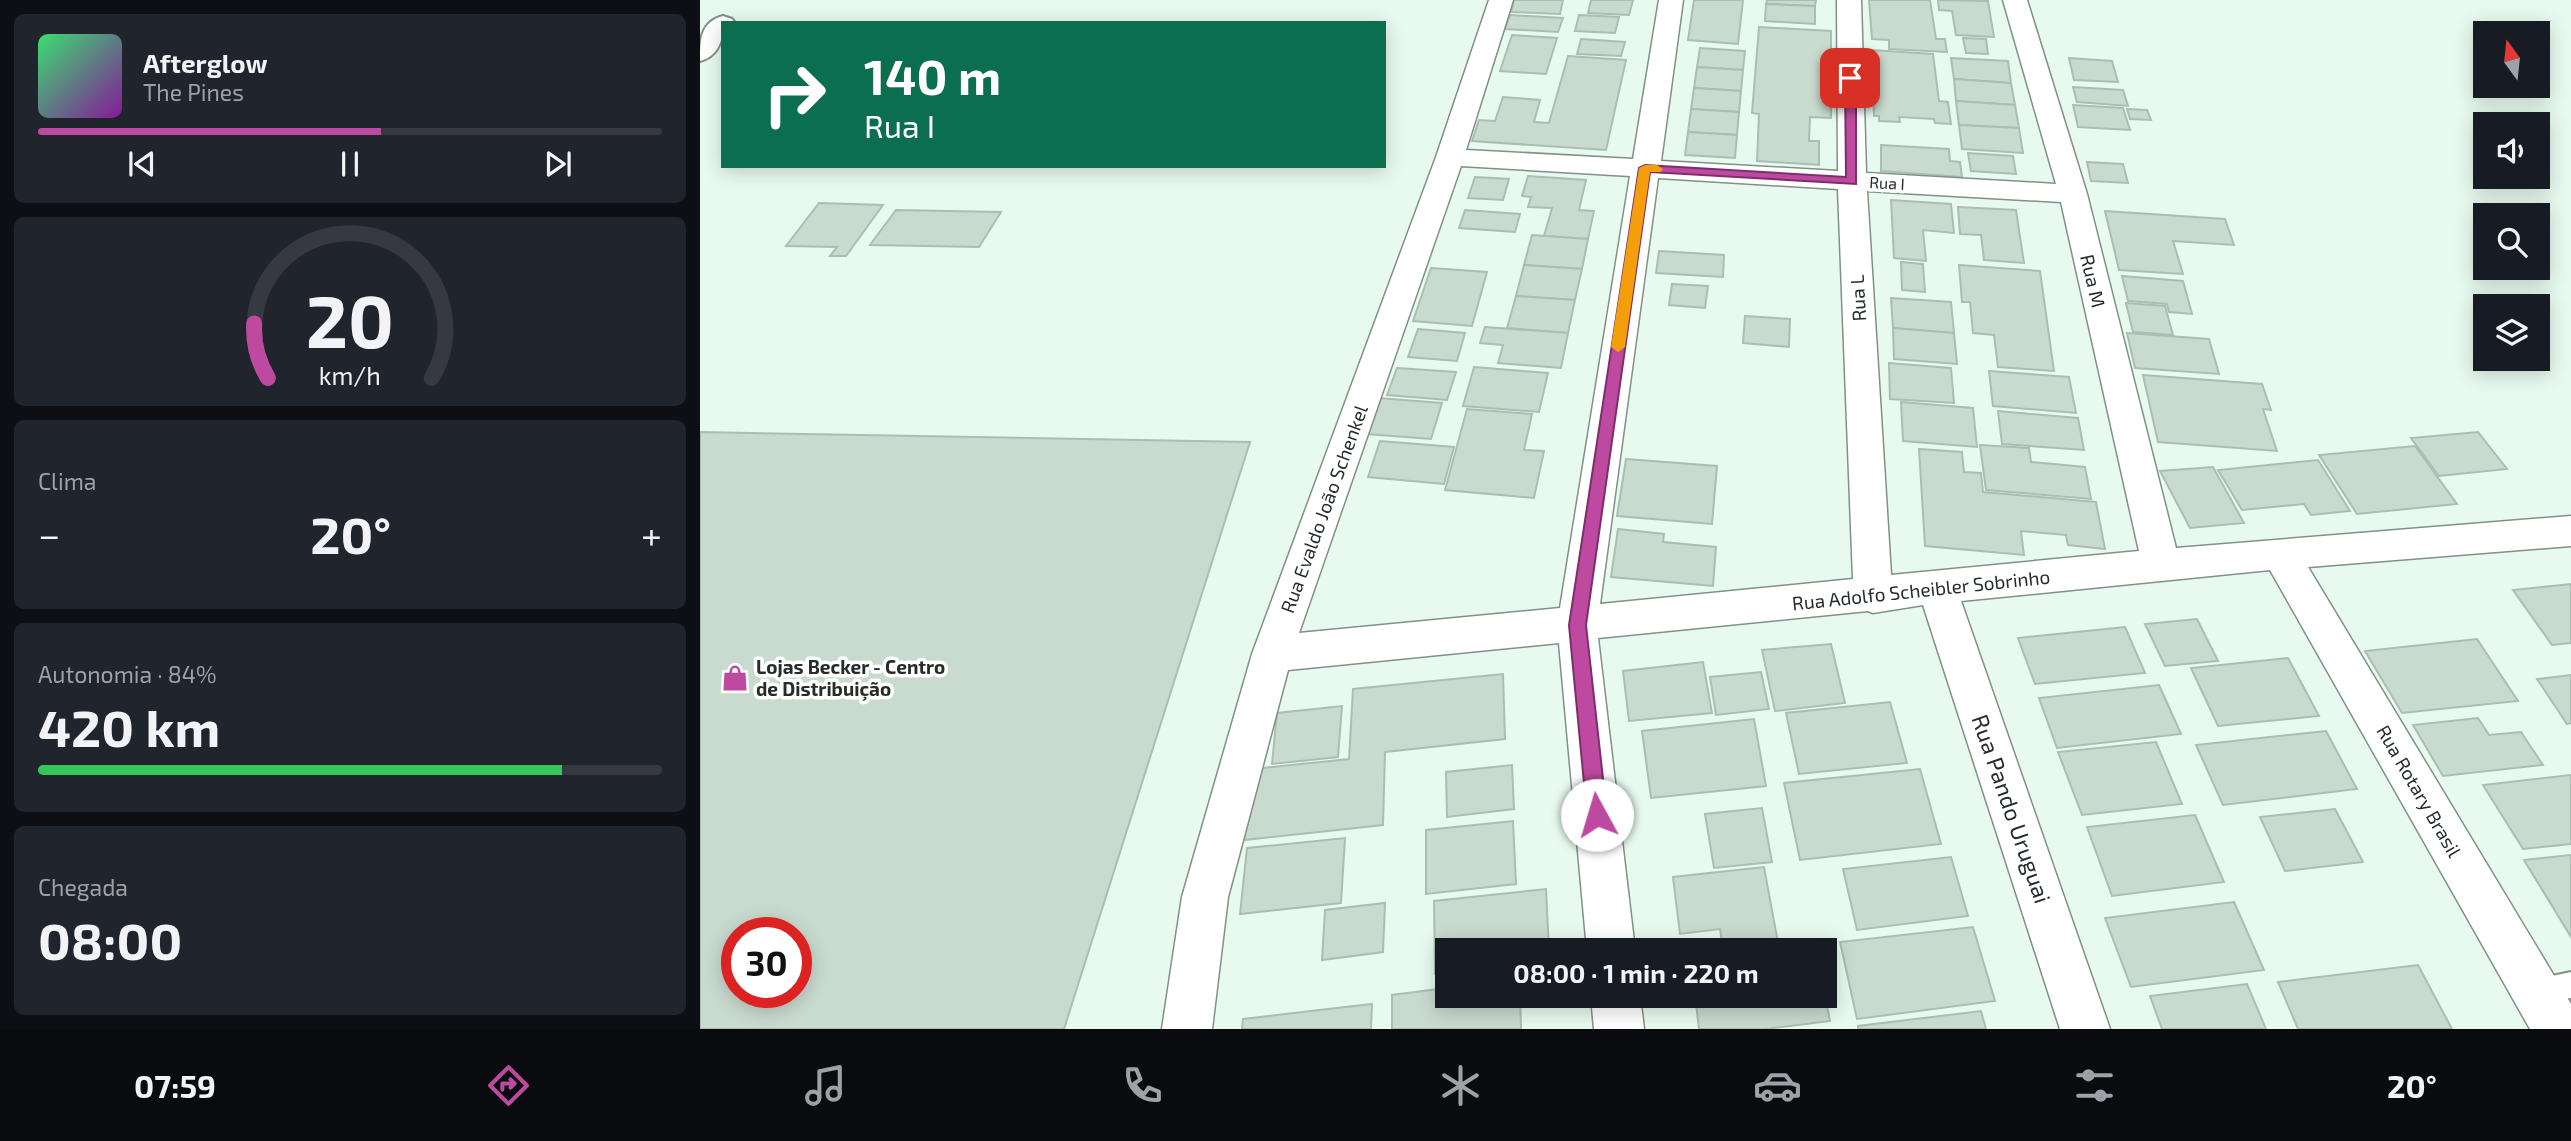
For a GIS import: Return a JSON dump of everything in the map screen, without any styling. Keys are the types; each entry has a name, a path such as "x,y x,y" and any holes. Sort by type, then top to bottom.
{"highway":[{"path":"700,52 721,26"}],"street":[{"name":"Rua Evaldo João Schenkel","path":"1186,1029 1205,897 1272,654 1450,157 1501,0"},
{"path":"1610,938 1577,625 1671,0"},
{"name":"Rua L","path":"1849,0 1852,181 1873,596"},
{"name":"Rua M","path":"2015,0 2073,194 2161,565"},
{"name":"Rua I","path":"1450,157 2073,194"},
{"name":"Rua Adolfo Scheibler Sobrinho","path":"1272,654 1873,596 2280,553 2571,531"},
{"name":"Rua Rotary Brasil","path":"2280,553 2553,988 2558,1029"},
{"name":"Rua Pando Uruguai","path":"1937,588 2085,1029"},
{"path":"1617,1008 1619,1029"}],"building":[{"path":"1514,0 1563,0 1560,14 1511,12"},
{"path":"1591,0 1633,0 1629,15 1588,13"},
{"path":"1694,0 1743,0 1738,44 1688,40"},
{"path":"1767,0 1816,0 1815,6 1766,4"},
{"path":"1869,0 1930,0 1936,39 1945,39 1947,52 1889,49 1889,40 1872,39"},
{"path":"1938,0 1988,1 1994,37 1956,35 1952,11 1939,10"},
{"path":"1766,4 1815,6 1815,24 1765,21"},
{"path":"1510,15 1563,18 1558,32 1505,29"},
{"path":"1579,15 1619,17 1615,33 1575,31"},
{"path":"1759,27 1831,31 1831,118 1810,117 1809,141 1819,141 1819,165 1757,161 1759,114 1752,113"},
{"path":"1512,35 1557,38 1546,74 1500,71"},
{"path":"1963,38 1986,39 1988,54 1966,53"},
{"path":"1581,39 1625,42 1621,56 1577,54"},
{"path":"1700,48 1745,51 1743,70 1697,67"},
{"path":"1871,50 1933,54 1939,101 1948,102 1951,124 1935,123 1934,119 1899,117 1900,122 1879,121 1879,116 1874,116"},
{"path":"1568,56 1626,60 1606,150 1472,141 1479,120 1495,121 1503,97 1540,100 1534,122 1549,123"},
{"path":"1951,58 2008,61 2011,83 1954,79"},
{"path":"2069,58 2112,61 2118,82 2074,80"},
{"path":"1697,67 1743,70 1741,91 1694,88"},
{"path":"1954,79 2011,83 2015,105 1956,101"},
{"path":"2073,87 2123,90 2128,106 2077,102"},
{"path":"1694,88 1741,91 1739,112 1691,109"},
{"path":"1956,101 2015,105 2019,128 1959,125"},
{"path":"2073,105 2123,108 2130,130 2078,127"},
{"path":"1691,109 1739,112 1737,135 1688,132"},
{"path":"2127,109 2147,110 2151,120 2130,119"},
{"path":"1959,125 2019,128 2023,153 1962,149"},
{"path":"1688,132 1737,135 1735,158 1685,155"},
{"path":"1881,145 1949,149 1950,161 1960,162 1962,177 1881,171"},
{"path":"1968,153 2013,156 2016,174 1971,171"},
{"path":"2087,162 2123,164 2128,183 2091,181"},
{"path":"1528,176 1586,180 1579,210 1594,211 1588,239 1544,236 1552,208 1528,207 1531,197 1522,196"},
{"path":"1475,177 1509,179 1503,200 1468,198"},
{"path":"1891,200 1951,204 1954,233 1923,230 1926,261 1894,258"},
{"path":"819,203 883,205 846,256 830,256 837,247 786,246"},
{"path":"1958,207 2016,210 2024,263 1984,260 1981,235 1960,234"},
{"path":"896,210 1001,212 979,247 870,245"},
{"path":"1465,210 1520,214 1515,232 1459,228"},
{"path":"2105,211 2225,219 2234,245 2173,241 2183,274 2119,270"},
{"path":"1532,235 1588,239 1582,269 1524,265"},
{"path":"1659,251 1724,255 1723,277 1656,273"},
{"path":"1901,262 1923,264 1925,292 1902,290"},
{"path":"1524,265 1582,269 1575,300 1516,296"},
{"path":"1959,265 2040,271 2054,371 1998,367 1994,335 1973,333 1970,302 1962,302"},
{"path":"1431,268 1487,272 1472,326 1413,321"},
{"path":"2122,276 2183,281 2192,314 2169,312 2167,304 2128,301"},
{"path":"1672,284 1708,286 1705,308 1669,305"},
{"path":"1516,296 1575,300 1568,333 1507,328"},
{"path":"1891,298 1951,302 1954,333 1893,328"},
{"path":"2126,303 2165,306 2173,335 2133,332"},
{"path":"1745,316 1790,319 1789,347 1743,343"},
{"path":"1485,327 1568,333 1561,368 1498,363 1503,345 1480,343"},
{"path":"1893,328 1954,333 1957,364 1894,359"},
{"path":"1418,329 1465,333 1457,361 1408,357"},
{"path":"2127,333 2209,339 2219,374 2135,368"},
{"path":"1889,363 1951,368 1954,403 1890,399"},
{"path":"1474,367 1548,373 1539,412 1463,406"},
{"path":"1397,368 1456,372 1447,400 1387,395"},
{"path":"1989,371 2069,377 2076,413 1993,406"},
{"path":"2143,375 2262,384 2271,410 2263,409 2277,451 2158,442"},
{"path":"1378,398 1442,403 1431,439 1366,434"},
{"path":"1901,402 1973,408 1977,447 1903,441"},
{"path":"1467,409 1532,414 1524,450 1544,451 1534,498 1445,490"},
{"path":"1998,411 2078,418 2084,450 2002,444"},
{"path":"700,432 1250,442 1064,1029 700,1029"},
{"path":"2478,432 2507,469 2439,476 2411,438"},
{"path":"1380,441 1454,447 1444,484 1368,477"},
{"path":"1980,445 2029,448 2031,462 2085,467 2091,499 1986,490"},
{"path":"2415,446 2457,504 2357,514 2319,455"},
{"path":"1919,449 1962,452 1964,472 1981,473 1983,492 2096,502 2105,549 2068,545 2066,535 2021,531 2024,555 1925,546"},
{"path":"1626,459 1717,466 1712,524 1617,516"},
{"path":"2318,460 2350,511 2311,515 2304,504 2242,510 2218,470"},
{"path":"2213,467 2244,523 2190,528 2160,471"},
{"path":"1618,529 1664,534 1663,542 1716,547 1713,586 1611,577"},
{"path":"2571,584 2571,643 2552,645 2513,590"},
{"path":"2197,619 2218,661 2165,666 2145,624"},
{"path":"2125,627 2145,673 2035,684 2018,638"},
{"path":"2477,639 2518,701 2402,713 2365,651"},
{"path":"1831,644 1845,703 1775,711 1762,650"},
{"path":"2288,658 2319,716 2218,726 2191,668"},
{"path":"1703,662 1712,713 1629,721 1623,671"},
{"path":"1761,672 1769,709 1716,715 1710,677"},
{"path":"1503,674 1505,739 1385,752 1383,825 1244,840 1252,769 1349,759 1353,689"},
{"path":"2571,675 2571,723 2567,724 2537,679"},
{"path":"2159,685 2181,734 2057,748 2039,698"},
{"path":"1890,702 1907,763 1799,774 1786,713"},
{"path":"1342,706 1338,757 1272,764 1277,713"},
{"path":"2478,718 2489,735 2521,732 2543,765 2443,776 2413,725"},
{"path":"1754,719 1766,786 1651,798 1642,731"},
{"path":"2326,731 2357,789 2223,805 2196,745"},
{"path":"2156,742 2182,804 2082,815 2058,752"},
{"path":"1512,765 1514,809 1447,817 1446,772"},
{"path":"1920,769 1941,844 1800,860 1784,783"},
{"path":"2571,775 2571,844 2523,849 2483,785"},
{"path":"1762,808 1772,862 1714,868 1705,814"},
{"path":"2335,809 2363,862 2285,871 2260,817"},
{"path":"2195,815 2224,882 2112,896 2087,827"},
{"path":"1513,821 1516,884 1426,894 1426,830"},
{"path":"1345,838 1341,903 1240,914 1247,848"},
{"path":"2571,855 2571,937 2524,860"},
{"path":"1951,857 1968,916 1857,930 1843,869"},
{"path":"1764,867 1777,938 1721,938 1720,929 1680,934 1673,877"},
{"path":"1546,889 1548,938 1435,938 1435,974 1434,901"},
{"path":"2234,902 2264,970 2131,987 2105,918"},
{"path":"1385,903 1383,952 1322,960 1325,910"},
{"path":"1973,927 1995,1001 1857,1019 1840,942"},
{"path":"2418,965 2452,1029 2298,1029 2278,982"},
{"path":"2247,984 2266,1029 2162,1029 2150,996"},
{"path":"1435,990 1435,1008 1520,1008 1521,1029 1392,1029 1392,995"},
{"path":"1372,1004 1371,1029 1242,1029 1243,1019"},
{"path":"1696,1008 1827,1008 1830,1021 1765,1029 1699,1029"},
{"path":"1981,1011 1986,1029 1858,1029 1858,1026"}],"slow traffic":[{"path":"1618,347 1645,168 1657,169"}],"place":[{"name":"Lojas Becker - Centro de Distribuição","path":"735,678"}],"route":[{"path":"1597,815 1577,625 1645,168 1852,181 1850,78"}]}
